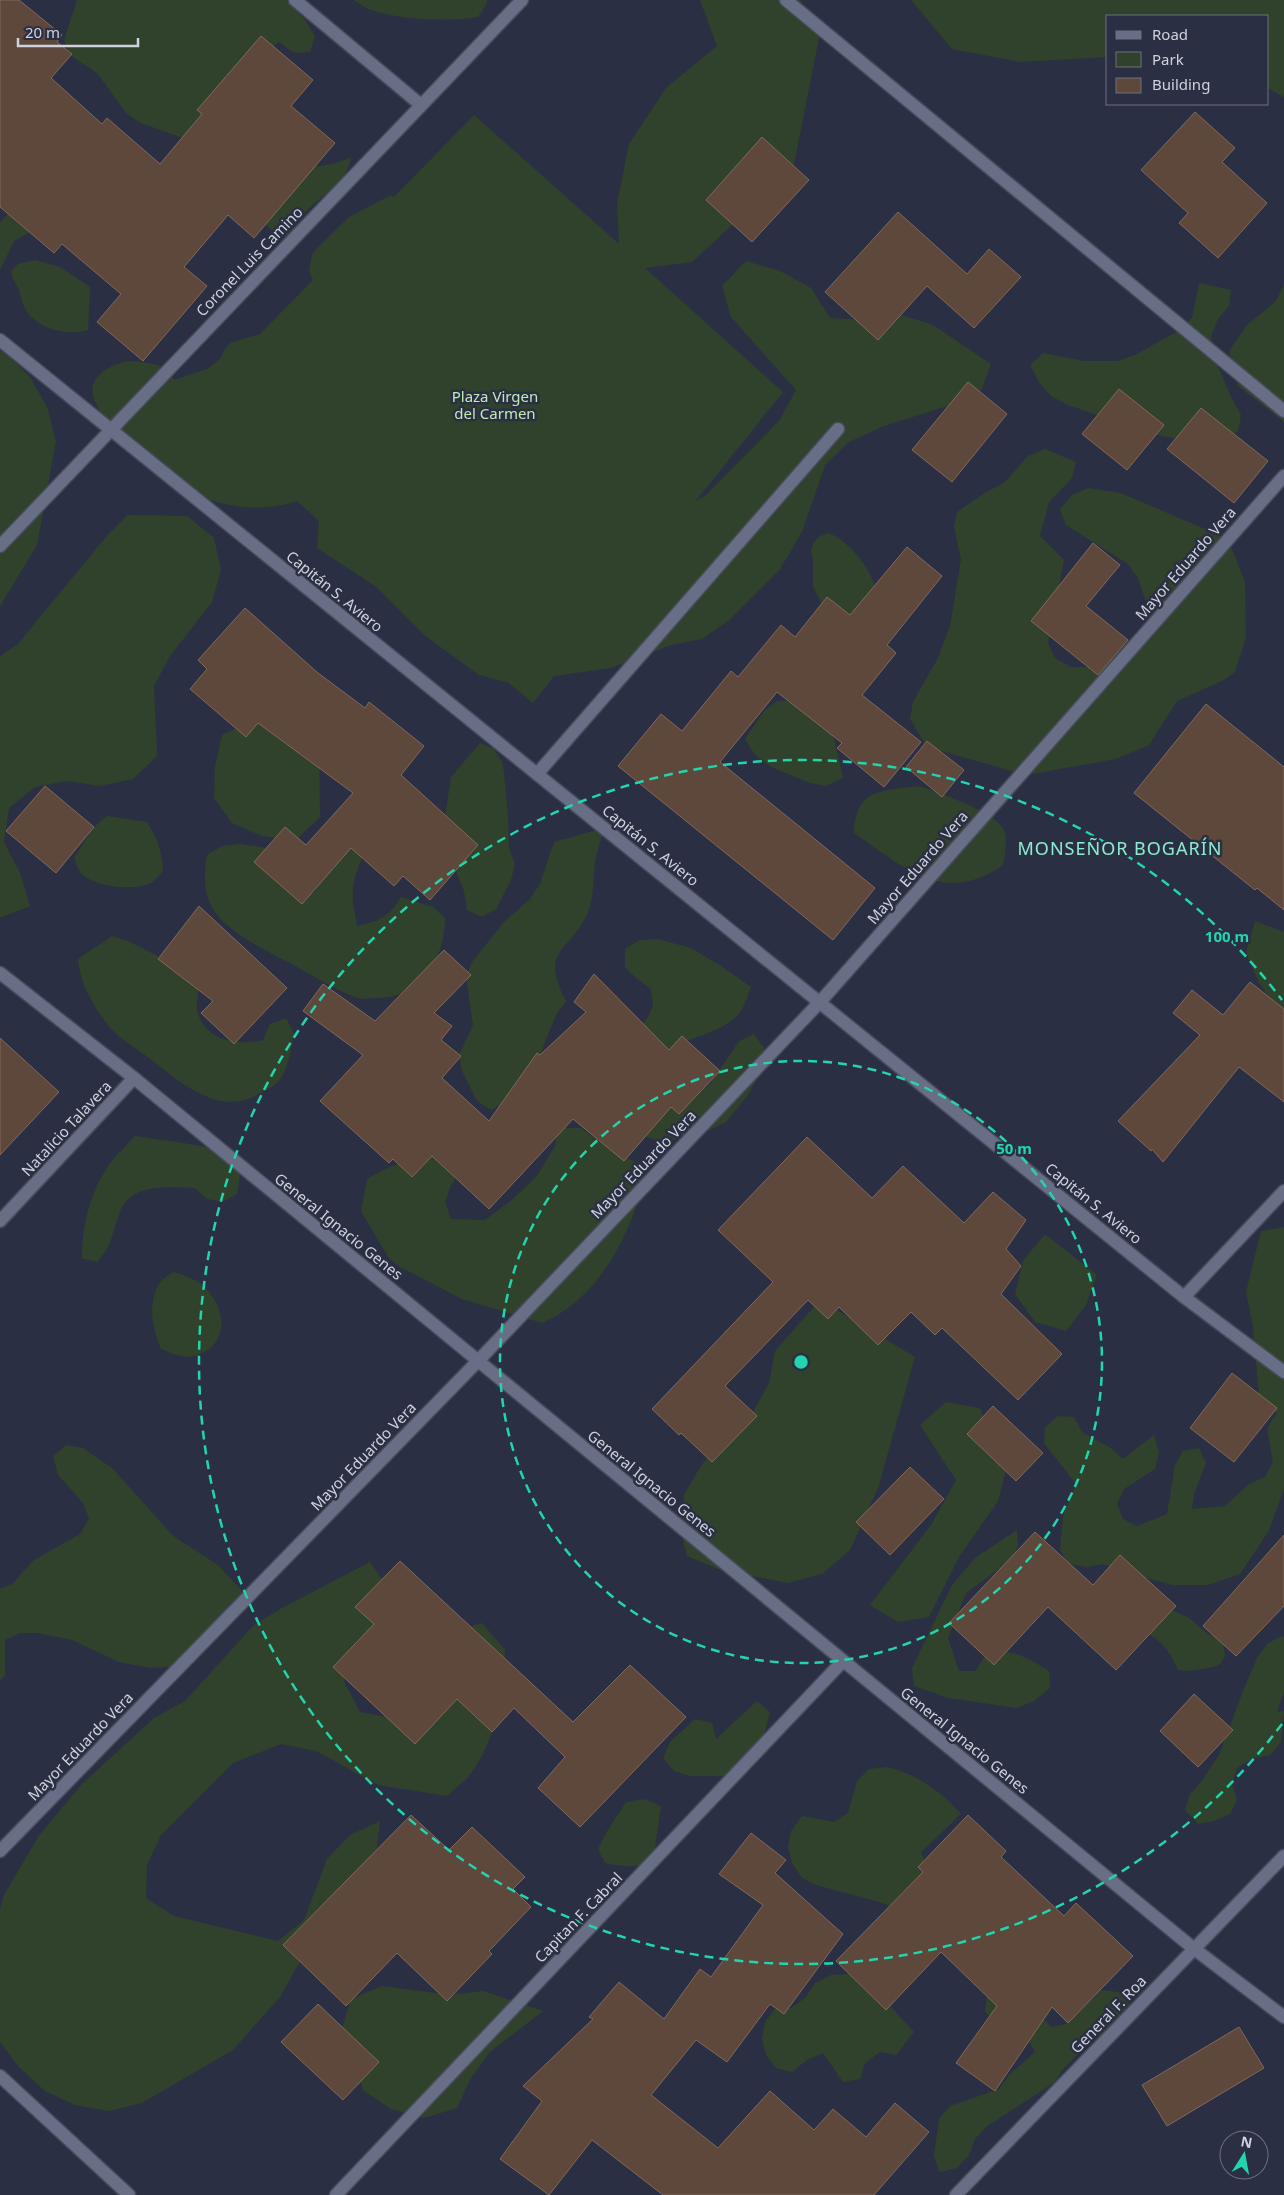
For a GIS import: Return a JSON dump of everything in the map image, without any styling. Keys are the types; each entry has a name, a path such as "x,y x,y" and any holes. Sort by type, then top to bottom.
{"street":[{"path":"295,0 421,105"},
{"name":"Coronel Luis Camino","path":"0,546 522,0"},
{"path":"786,0 1284,411"},
{"name":"Capitán S. Aviero","path":"0,340 1184,1297 1284,1372"},
{"path":"537,774 838,429"},
{"name":"Mayor Eduardo Vera","path":"0,1851 478,1361 820,1002 1284,476"},
{"name":"General Ignacio Genes","path":"0,973 134,1078 1193,1948 1284,2017"},
{"name":"Natalicio Talavera","path":"0,1221 134,1078"},
{"path":"1184,1297 1284,1191"},
{"name":"Capitan F. Cabral","path":"336,2195 843,1661"},
{"name":"General F. Roa","path":"956,2195 1284,1856"},
{"path":"0,2076 129,2195"}],"green space":[{"path":"77,0 286,0 305,20 315,36 310,52 294,53 279,42 267,51 188,140 141,123 127,114 97,73 70,55 64,40"},
{"path":"354,0 487,0 487,3 478,17 440,20 386,14 369,9"},
{"name":"Plaza Virgen del Carmen","path":"700,0 800,0 820,33 793,169 692,262 645,268 783,392 695,502 706,495 779,421 796,390 731,317 722,286 746,261 780,271 811,288 830,318 865,320 899,314 933,325 991,364 979,396 884,426 849,442 825,465 802,532 780,569 728,621 702,639 671,645 611,668 554,676 533,703 509,683 479,675 424,635 375,586 317,548 319,521 297,501 272,507 244,507 204,498 172,476 119,431 100,411 93,395 93,388 99,376 111,367 131,361 158,365 165,368 174,380 207,369 221,358 224,350 230,343 260,334 313,280 309,271 312,254 318,247 349,217 391,195 394,197 474,115 619,244 617,204 629,144 666,88 717,46"},
{"path":"911,0 1284,0 1284,97 1269,89 1269,15 1106,15 1106,57 1020,62 952,49"},
{"path":"352,157 339,189 324,195 304,213 288,235 273,231 266,225 268,217 298,170 336,163"},
{"path":"21,201 30,232 14,241 0,270 0,222"},
{"path":"35,260 60,267 90,287 88,330 63,332 54,330 38,322 26,310 11,271 18,264"},
{"path":"1199,283 1231,290 1229,306 1218,319 1211,336 1212,352 1241,415 1238,432 1221,439 1186,441 1153,434 1068,405 1051,396 1039,382 1030,365 1043,353 1084,361 1117,361 1133,356 1180,330 1192,318"},
{"path":"1284,284 1284,422 1238,386 1229,351 1247,325 1276,301"},
{"path":"0,351 6,354 30,377 47,407 56,441 37,545 0,606"},
{"path":"1045,449 1076,462 1072,478 1049,502 1040,536 1064,560 1048,643 1055,658 1071,667 1090,667 1120,651 1145,629 1150,614 1138,578 1128,564 1066,525 1060,509 1072,495 1088,488 1121,493 1219,535 1232,549 1245,582 1246,637 1235,672 1222,681 1177,701 1149,745 1116,759 1026,775 927,747 910,719 913,702 938,658 950,626 961,559 954,527 957,512 1005,482 1028,456"},
{"path":"128,515 187,516 214,538 221,570 212,602 170,656 154,686 157,756 133,779 100,786 67,781 35,787 9,808 4,842 20,873 30,906 0,918 0,656 18,644 105,538"},
{"path":"829,533 845,543 859,557 870,574 878,596 881,634 834,617 821,603 813,586 813,559 811,551 814,542 820,536"},
{"path":"777,701 794,701 827,708 843,778 826,786 810,783 771,767 755,755 745,739 764,711"},
{"path":"253,721 319,731 320,817 295,841 262,836 232,823 214,798 215,767 222,735"},
{"path":"480,743 494,749 503,764 509,848 515,864 511,880 496,909 482,917 467,910 464,891 445,845 443,829 451,777"},
{"path":"919,786 976,808 996,821 1002,827 1005,835 1006,845 1003,865 981,877 961,882 943,882 925,878 907,869 854,833 860,807 873,794"},
{"path":"107,816 147,822 158,845 163,871 153,881 136,887 114,886 94,881 80,872 74,858 93,828"},
{"path":"604,828 595,862 588,912 556,960 555,970 558,983 566,1001 556,1015 537,1062 505,1102 491,1110 477,1101 462,1071 459,1055 473,1025 466,976 472,962 504,922 530,899 540,884 554,842"},
{"path":"354,843 362,859 353,885 357,926 372,922 388,914 401,897 433,907 445,918 440,948 435,962 428,973 419,983 407,991 394,996 357,998 321,981 235,932 218,916 207,895 205,875 207,855 222,846 239,844 275,849 299,896 315,892 322,858"},
{"path":"1255,921 1284,932 1284,1017 1259,983 1246,953"},
{"path":"112,936 128,941 193,974 198,988 197,1007 200,1020 206,1028 222,1039 243,1042 263,1040 270,1024 286,1018 294,1033 291,1052 279,1081 270,1088 245,1100 230,1102 215,1100 187,1086 119,1036 109,1026 91,999 81,976 78,959"},
{"path":"658,939 691,948 751,987 742,1009 736,1017 719,1028 668,1050 683,1097 699,1094 711,1083 739,1041 754,1034 764,1048 756,1080 748,1095 725,1123 695,1136 661,1142 646,1137 632,1127 611,1057 647,1019 653,1005 651,989 625,967 625,949 640,940"},
{"path":"558,1128 581,1128 608,1148 641,1165 645,1182 622,1241 602,1274 575,1302 559,1314 542,1323 462,1299 400,1267 388,1257 361,1211 367,1179 406,1161 477,1145 450,1187 445,1202 451,1219 485,1220 512,1200 537,1176 555,1146"},
{"path":"135,1136 203,1147 229,1154 242,1160 237,1194 223,1202 207,1199 195,1188 172,1187 139,1192 123,1206 108,1246 97,1262 82,1258 88,1210 97,1186 112,1161"},
{"path":"1284,1227 1284,1489 1268,1532 1240,1574 1208,1585 1172,1585 1103,1564 1087,1567 1069,1564 1060,1550 1063,1516 1076,1484 1044,1443 1045,1427 1058,1416 1074,1417 1082,1432 1111,1448 1123,1459 1154,1435 1159,1452 1155,1469 1124,1489 1117,1504 1123,1519 1137,1526 1167,1514 1175,1465 1183,1451 1199,1448 1206,1463 1194,1494 1192,1509 1225,1506 1249,1484 1265,1477 1273,1462 1267,1428 1277,1413 1259,1396 1253,1326 1246,1292 1261,1231"},
{"path":"1045,1234 1097,1275 1086,1305 1066,1331 1035,1322 1015,1294 1023,1261"},
{"path":"174,1272 202,1285 217,1303 220,1314 220,1334 215,1343 207,1351 191,1357 173,1354 161,1349 152,1316 153,1300 159,1284"},
{"path":"820,1300 915,1357 878,1488 850,1550 822,1574 788,1583 718,1569 687,1556 679,1525 685,1493 702,1464 752,1414 769,1383 775,1351"},
{"path":"946,1402 980,1408 1006,1470 998,1501 959,1557 929,1617 898,1622 870,1605 931,1525 956,1480 920,1425"},
{"path":"66,1445 83,1448 112,1468 173,1536 218,1565 243,1592 226,1628 185,1662 169,1667 150,1668 119,1662 72,1640 37,1633 20,1633 5,1640 5,1675 0,1681 0,1589 12,1584 34,1560 80,1534 89,1519 83,1503 58,1475 53,1456"},
{"path":"1017,1530 1018,1547 1010,1561 966,1593 948,1638 959,1671 976,1671 985,1657 993,1653 1010,1652 1027,1658 1049,1671 1050,1688 1034,1701 1017,1708 948,1698 914,1686 912,1668 952,1585 975,1558"},
{"path":"370,1562 389,1589 383,1623 359,1651 344,1681 360,1712 392,1718 451,1632 482,1623 505,1650 498,1713 488,1744 481,1758 470,1775 447,1796 378,1785 316,1751 281,1744 233,1763 161,1835 147,1865 146,1898 174,1916 278,1941 304,1920 327,1859 350,1835 380,1821 376,1855 362,1887 298,1965 280,1997 233,2050 142,2103 109,2111 75,2105 45,2091 19,2067 0,2042 0,1910 3,1897 38,1837 81,1785 154,1718 185,1701 253,1626 280,1609"},
{"path":"1172,1610 1189,1618 1208,1634 1223,1640 1225,1657 1220,1664 1199,1670 1178,1670 1167,1650 1150,1635 1150,1627"},
{"path":"1281,1636 1284,1637 1284,1692 1277,1712 1284,1711 1281,1742 1270,1755 1252,1759 1237,1768 1232,1784 1237,1800 1230,1814 1214,1821 1198,1824 1185,1810 1190,1794 1201,1782 1219,1755 1257,1658 1267,1644"},
{"path":"757,1701 770,1712 757,1754 743,1776 690,1776 674,1771 663,1758 670,1742 695,1719 712,1723 716,1739"},
{"path":"887,1767 908,1774 937,1791 961,1814 921,1852 940,1901 895,1908 816,1885 802,1878 792,1863 788,1847 791,1831 802,1816 834,1822 848,1813 857,1781 869,1769"},
{"path":"644,1799 661,1806 653,1861 629,1866 605,1863 598,1849 606,1833 626,1802"},
{"path":"848,1974 865,1979 914,2032 896,2055 880,2052 865,2063 860,2079 843,2082 823,2053 807,2060 792,2072 776,2068 766,2055 762,2039 765,2022 775,2009 791,2008 805,1998 815,1983 831,1975"},
{"path":"382,1986 450,1995 483,1991 543,2011 490,2052 471,2078 457,2108 424,2118 391,2109 363,2090 342,2028 351,1999"},
{"path":"1101,1990 1119,1992 1131,2006 1118,2018 1115,2026 1087,2045 1063,2069 1055,2082 986,2127 975,2139 969,2155 957,2168 940,2172 934,2156 939,2119 950,2106 999,2089 1009,2075 1035,2052 1027,2038 998,2023 985,2012 987,1995 1037,2011 1051,2027 1067,2024"}],"building":[{"path":"0,0 19,0 62,35 57,42 72,54 51,78 102,124 107,118 160,164 202,114 197,110 261,36 313,80 291,106 335,143 254,238 228,215 184,267 207,286 143,361 97,322 121,294 62,244 54,253 0,207"},
{"path":"1195,112 1235,148 1222,162 1267,203 1218,258 1179,223 1188,213 1141,170"},
{"path":"762,137 809,180 752,242 706,200"},
{"path":"898,212 967,274 989,249 1021,277 974,328 927,286 878,340 825,292"},
{"path":"968,382 1007,414 952,482 912,450"},
{"path":"1119,389 1164,425 1127,470 1082,434"},
{"path":"1201,408 1268,461 1234,503 1167,449"},
{"path":"1093,543 1120,565 1086,606 1128,640 1098,675 1031,621"},
{"path":"907,547 942,576 887,645 896,653 862,695 921,742 884,787 837,748 842,743 777,692 720,762 875,888 833,940 618,766 661,714 682,731 731,671 738,677 781,625 795,637 827,597 850,615"},
{"path":"245,608 318,673 365,708 369,702 424,746 401,775 478,845 430,900 403,876 394,886 351,848 302,904 254,862 285,827 306,845 353,793 258,723 246,737 190,689 207,669 198,660"},
{"path":"1206,704 1284,767 1284,910 1257,888 1255,890 1134,793"},
{"path":"927,741 964,770 942,797 906,767"},
{"path":"45,786 94,827 56,873 6,831"},
{"path":"199,906 287,988 234,1044 201,1013 213,1001 158,959"},
{"path":"444,950 471,975 434,1013 452,1026 441,1040 461,1056 442,1078 489,1121 537,1053 540,1055 586,1012 574,1002 594,974 669,1050 682,1036 720,1071 679,1114 671,1107 624,1161 573,1119 489,1209 432,1156 412,1177 393,1159 389,1163 320,1101 363,1055 303,1011 323,984 375,1021"},
{"path":"1250,982 1284,1009 1284,1102 1239,1067 1163,1162 1152,1149 1151,1151 1118,1121 1200,1035 1173,1013 1192,990 1223,1015"},
{"path":"0,1038 59,1092 0,1155"},
{"path":"807,1137 872,1198 903,1166 964,1223 993,1192 1026,1220 1006,1249 1021,1266 1001,1294 1062,1354 1018,1400 942,1328 935,1335 911,1312 878,1345 839,1307 828,1319 808,1300 725,1386 757,1416 712,1462 681,1433 679,1435 652,1409 773,1282 718,1230"},
{"path":"1232,1373 1277,1408 1234,1462 1190,1428"},
{"path":"993,1406 1043,1453 1016,1481 967,1434"},
{"path":"910,1467 944,1499 890,1555 856,1522"},
{"path":"1035,1532 1093,1585 1120,1555 1176,1606 1116,1670 1048,1607 994,1665 949,1623"},
{"path":"1284,1535 1284,1606 1236,1656 1203,1626"},
{"path":"400,1561 573,1722 630,1665 686,1717 580,1827 538,1788 565,1757 514,1708 492,1732 457,1699 415,1744 333,1667 374,1624 355,1607"},
{"path":"1194,1694 1233,1730 1198,1767 1160,1731"},
{"path":"411,1815 449,1850 472,1827 525,1877 513,1889 531,1907 489,1951 492,1954 447,2001 397,1953 346,2006 283,1945"},
{"path":"968,1815 1006,1851 1001,1857 1064,1916 1076,1903 1133,1956 1068,2023 1052,2007 995,2091 956,2063 997,2006 941,1952 886,2010 836,1961 923,1872 918,1867"},
{"path":"751,1833 786,1860 775,1873 843,1934 784,2014 770,2004 727,2062 696,2040 651,2095 718,2148 770,2091 814,2130 833,2109 866,2137 895,2103 929,2132 874,2195 663,2195 592,2140 549,2195 500,2159 542,2101 523,2086 593,2019 589,2017 619,1982 664,2019 700,1969 711,1977 763,1905 719,1874"},
{"path":"318,2004 379,2062 343,2100 281,2042"},
{"path":"1239,2027 1264,2068 1167,2126 1142,2085"}],"district":[{"name":"MONSEÑOR BOGARÍN","path":"1120,848"}]}
